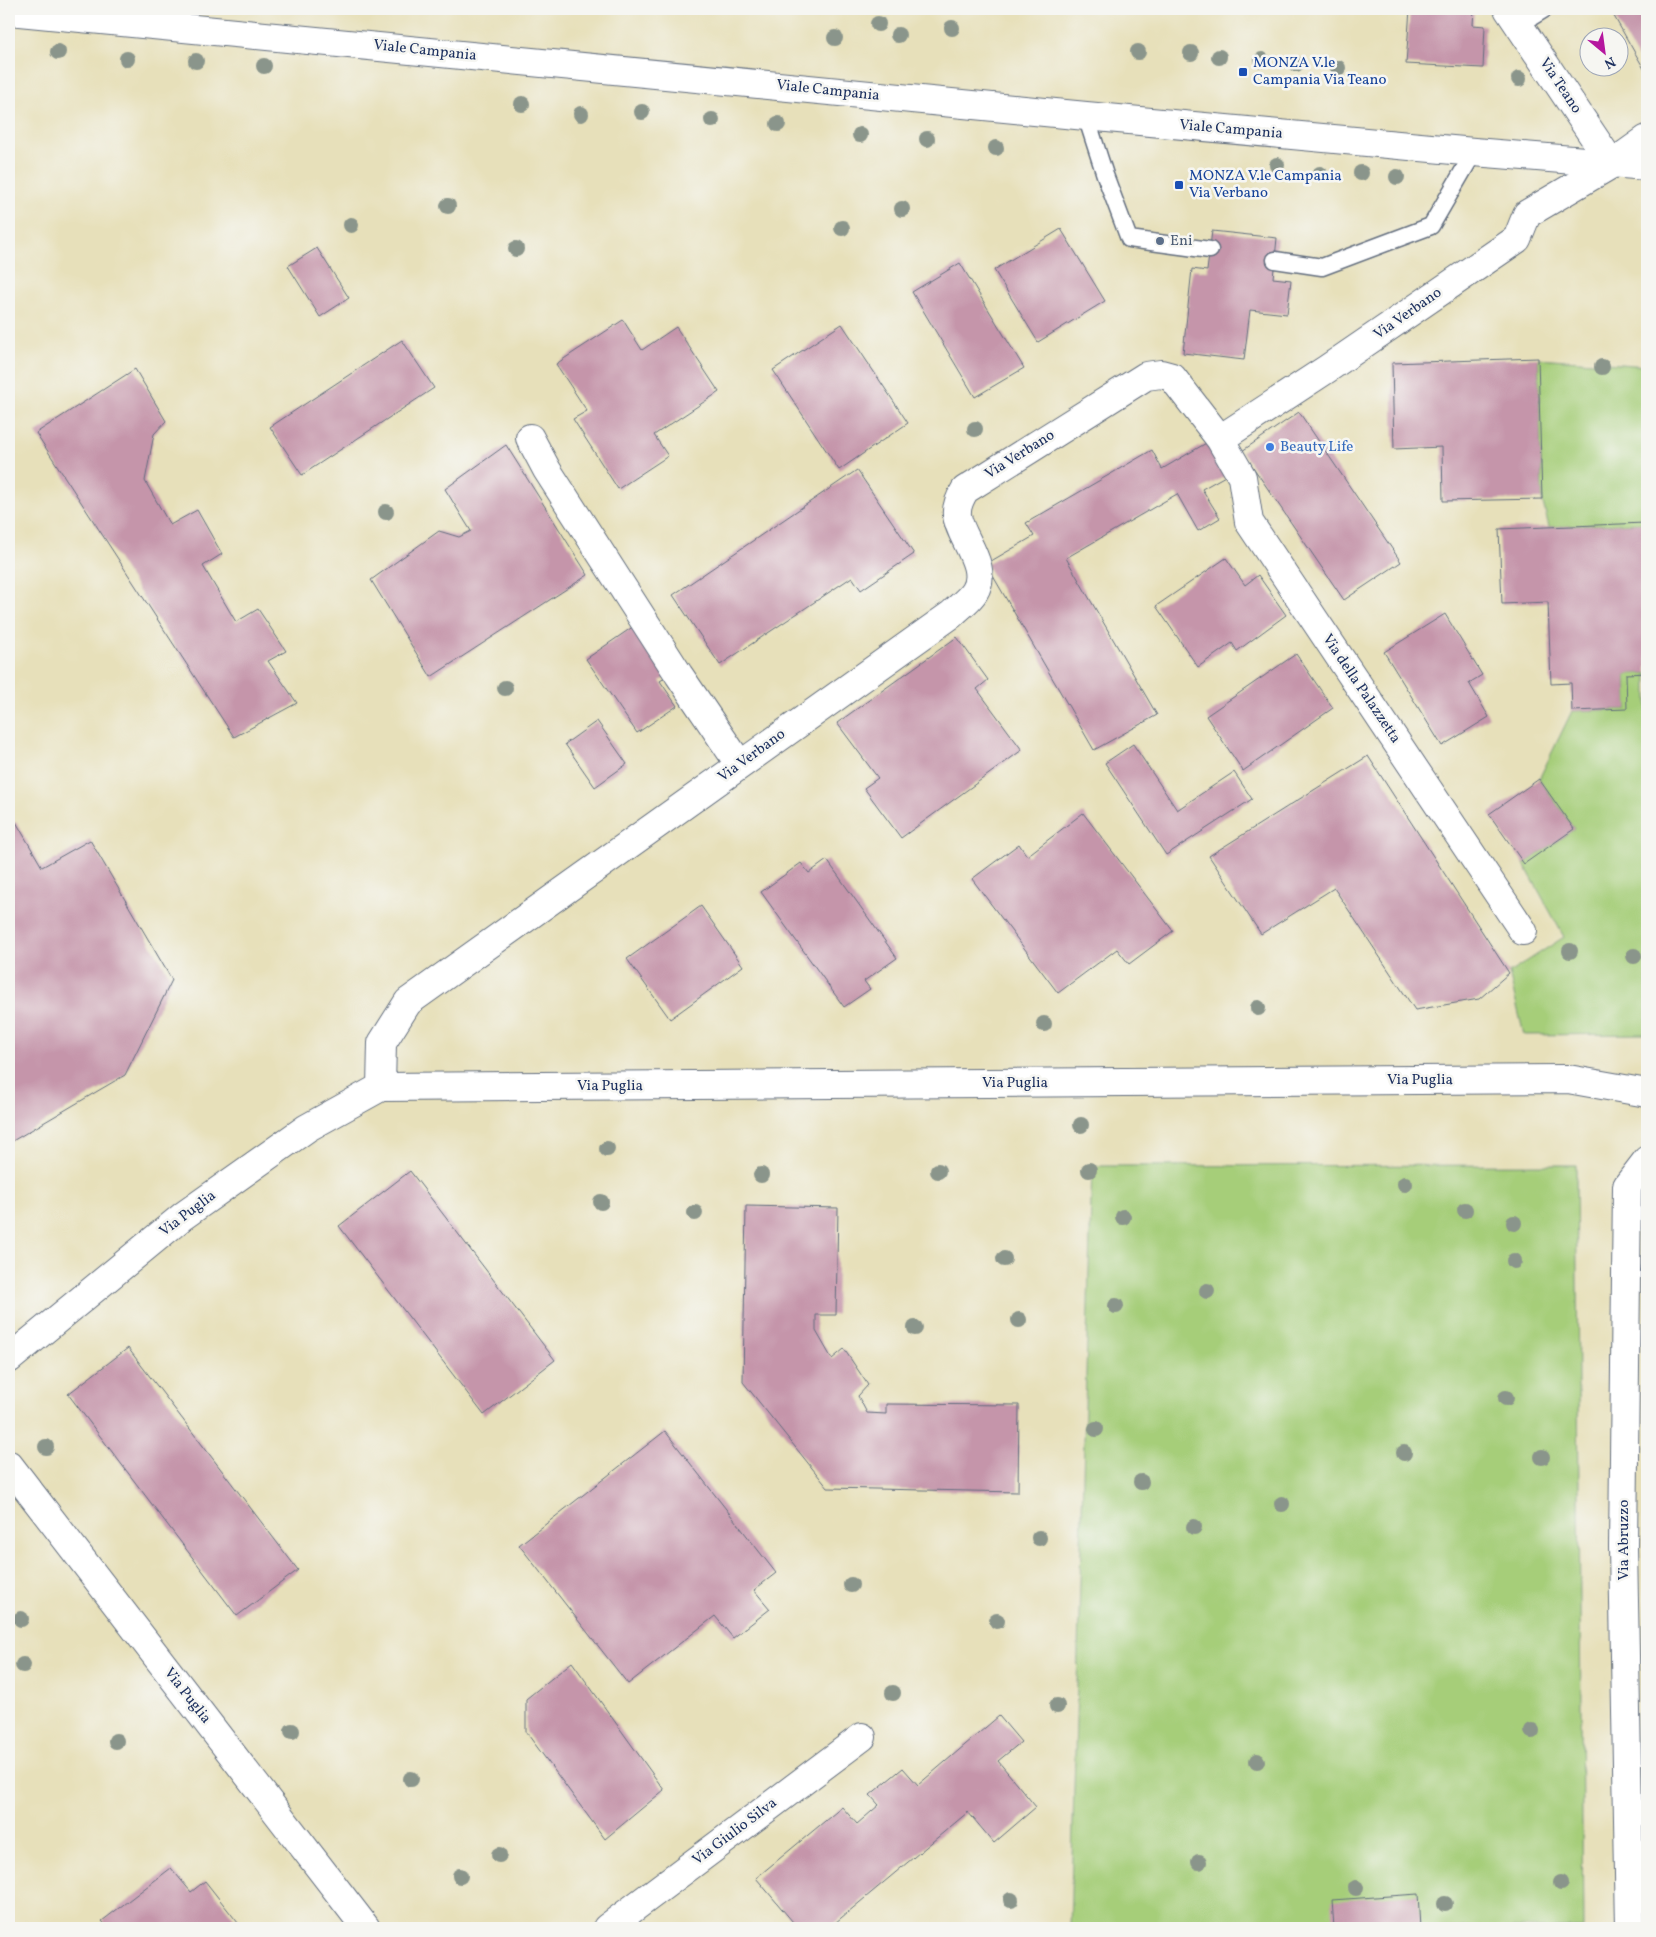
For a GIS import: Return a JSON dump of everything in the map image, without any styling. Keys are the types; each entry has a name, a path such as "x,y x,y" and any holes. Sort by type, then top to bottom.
{"street":[{"name":"Viale Campania","path":"9,11 1086,116 1647,166"},
{"name":"Via Teano","path":"1514,17 1612,164"},
{"name":"Via Verbano","path":"381,1087 382,1043 408,1002 952,614 975,591 979,575 975,558 956,516 958,502 965,490 1146,376 1161,374 1172,377 1220,439 1327,369 1517,239 1527,214 1612,164 1647,139"},
{"path":"530,438 552,478 679,675 740,765"},
{"name":"Via della Palazzetta","path":"1220,439 1242,477 1249,522 1523,931"},
{"name":"Via Puglia","path":"9,1359 183,1216 307,1128 381,1087 1568,1079 1647,1093"},
{"name":"Via Abruzzo","path":"1630,1928 1623,1547 1627,1186 1647,1160"},
{"name":"Via Puglia","path":"9,1465 366,1928"},
{"name":"Via Giulio Silva","path":"607,1928 862,1736"}],"lane":[{"path":"1514,17 1545,9"},
{"path":"1086,116 1105,175 1129,239 1210,250"},
{"path":"1275,260 1322,267 1431,226 1474,152"}],"green space":[{"path":"1538,358 1647,366 1647,586 1645,523 1549,527 1542,499"},
{"path":"1647,673 1647,1034 1524,1035 1509,973 1564,937 1524,864 1574,829 1539,779 1572,711 1627,709 1626,674"},
{"path":"1576,1165 1583,1928 1070,1928 1092,1166"}],"building":[{"path":"1410,9 1474,9 1473,25 1485,26 1483,68 1406,64"},
{"path":"1614,9 1647,9 1647,74 1628,41 1628,28 1621,28 1611,11"},
{"path":"1061,229 1105,301 1038,342 994,270"},
{"path":"1212,231 1277,238 1273,278 1291,280 1287,314 1250,310 1244,360 1183,353 1192,269 1207,271"},
{"path":"317,248 349,298 320,317 288,266"},
{"path":"960,263 1024,368 975,397 912,292"},
{"path":"623,320 642,350 676,327 719,392 654,435 668,456 618,489 573,419 587,411 556,364"},
{"path":"842,324 908,423 839,470 773,370"},
{"path":"402,340 434,388 302,475 270,427"},
{"path":"1538,358 1542,499 1443,501 1442,447 1394,449 1392,363"},
{"path":"135,369 166,421 154,434 145,481 170,525 197,510 222,554 203,566 236,622 258,609 286,651 268,661 297,703 234,737 36,433"},
{"path":"1299,412 1401,562 1344,600 1242,451"},
{"path":"1208,442 1227,475 1202,489 1220,518 1198,531 1177,494 1066,558 1157,715 1094,750 986,564 1034,536 1026,523 1152,450 1162,469"},
{"path":"506,445 588,575 431,677 371,580 439,531 459,537 471,531 445,489"},
{"path":"857,470 914,554 861,590 852,577 720,665 673,595"},
{"path":"1645,523 1647,673 1626,674 1627,709 1572,711 1571,683 1551,684 1548,602 1502,604 1499,529"},
{"path":"1226,558 1245,585 1258,575 1286,615 1237,651 1232,643 1198,667 1156,606"},
{"path":"1445,614 1482,675 1469,683 1489,717 1442,746 1384,652"},
{"path":"637,624 671,674 660,681 677,706 637,733 586,659"},
{"path":"957,637 988,680 977,689 1022,750 901,838 864,788 878,778 837,723"},
{"path":"1296,654 1333,708 1243,771 1206,716"},
{"path":"597,721 627,764 595,787 565,744"},
{"path":"1133,744 1177,810 1234,772 1252,799 1166,855 1105,763"},
{"path":"1368,756 1509,973 1479,999 1415,1010 1334,888 1261,934 1209,856"},
{"path":"1539,779 1574,829 1524,864 1489,814"},
{"path":"1083,813 1173,931 1129,964 1117,949 1058,993 972,879 1019,844 1027,856"},
{"path":"16,822 42,867 90,840 172,980 125,1075 9,1143 9,826"},
{"path":"827,860 897,958 864,981 870,989 844,1007 761,892 801,863 809,873"},
{"path":"701,906 743,966 670,1019 627,959"},
{"path":"410,1171 555,1360 484,1415 339,1226"},
{"path":"746,1206 838,1208 836,1315 816,1315 816,1331 832,1359 844,1349 868,1385 858,1396 867,1413 886,1414 886,1404 1019,1405 1018,1492 828,1488 743,1382"},
{"path":"128,1348 298,1570 237,1616 68,1394"},
{"path":"665,1431 776,1573 754,1590 770,1609 733,1638 715,1616 628,1684 519,1545"},
{"path":"572,1662 664,1790 605,1839 526,1732 526,1699"},
{"path":"999,1716 1021,1742 998,1761 1036,1807 994,1843 968,1812 829,1928 798,1928 756,1878 842,1807 857,1824 879,1805 870,1795 903,1768 918,1785"},
{"path":"171,1868 191,1892 205,1881 242,1928 108,1928 102,1921"},
{"path":"1418,1894 1420,1928 1334,1928 1332,1900"}],"place":[{"name":"MONZA V.le Campania Via Teano","path":"1243,72"},
{"name":"MONZA V.le Campania Via Verbano","path":"1179,185"},
{"name":"Eni","path":"1160,241"},
{"name":"Beauty Life","path":"1270,447"}]}
